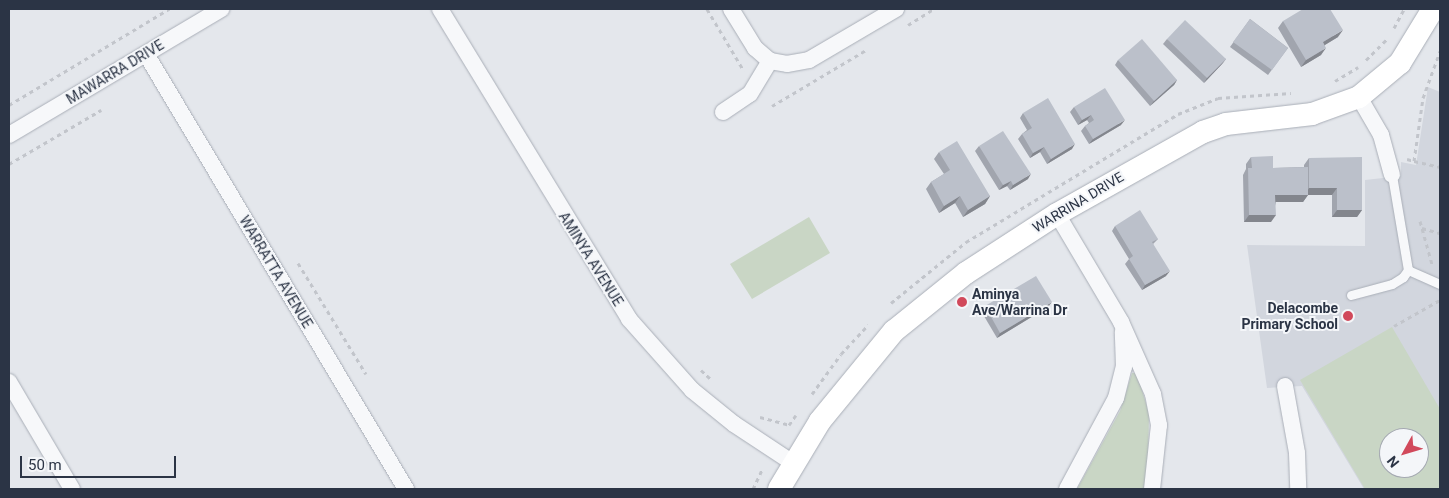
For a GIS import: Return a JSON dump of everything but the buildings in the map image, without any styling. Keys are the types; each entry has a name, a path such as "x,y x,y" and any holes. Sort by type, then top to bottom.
{"street":[{"name":"MAWARRA DRIVE","path":"9,135 221,9"},
{"name":"AMINYA AVENUE","path":"440,9 629,319 670,369 706,402 793,463"},
{"path":"731,9 755,48 770,61 783,64 806,61 896,9"},
{"name":"WARRINA DRIVE","path":"779,489 820,421 894,331 979,264 1057,214 1204,132 1226,124 1312,114 1359,97 1400,63 1433,9"},
{"name":"WARRATTA AVENUE","path":"146,54 406,489"},
{"path":"723,112 748,96 770,61"},
{"path":"1359,97 1381,135 1389,156 1392,175"},
{"path":"1057,214 1121,322 1142,364 1157,406 1158,437 1152,489"},
{"path":"1067,489 1116,398 1124,358 1121,322"},
{"path":"9,382 72,489"},
{"path":"1285,386 1296,453 1298,489"}],"lane":[{"path":"1351,295 1392,284 1403,277 1408,270 1392,175"},
{"path":"1408,270 1440,284"}],"path":[{"path":"9,104 170,9"},
{"path":"707,9 744,73 758,82"},
{"path":"1331,83 1359,67 1374,53 1390,34 1404,9"},
{"path":"1414,161 1423,98 1440,51"},
{"path":"9,164 101,110"},
{"path":"1389,156 1440,167"},
{"path":"1420,221 1436,270"},
{"path":"1422,228 1440,233"},
{"path":"298,263 366,374"},
{"path":"1394,326 1440,300"},
{"path":"700,368 720,388"},
{"path":"753,414 789,425"}],"shaded area":[{"name":"Delacombe Primary School","path":"1428,87 1440,92 1440,489 1364,489 1302,386 1267,388 1247,245 1365,246 1365,180 1401,176 1401,162 1416,165"}],"green space":[{"path":"809,217 830,253 752,299 730,264"},
{"path":"1392,327 1440,409 1440,489 1365,489 1300,380"},
{"path":"1132,373 1137,373 1149,413 1148,467 1144,489 1077,489 1120,411"}],"place":[{"name":"Aminya Ave/Warrina Dr","path":"962,302"},
{"name":"Delacombe Primary School","path":"1348,316"}]}
